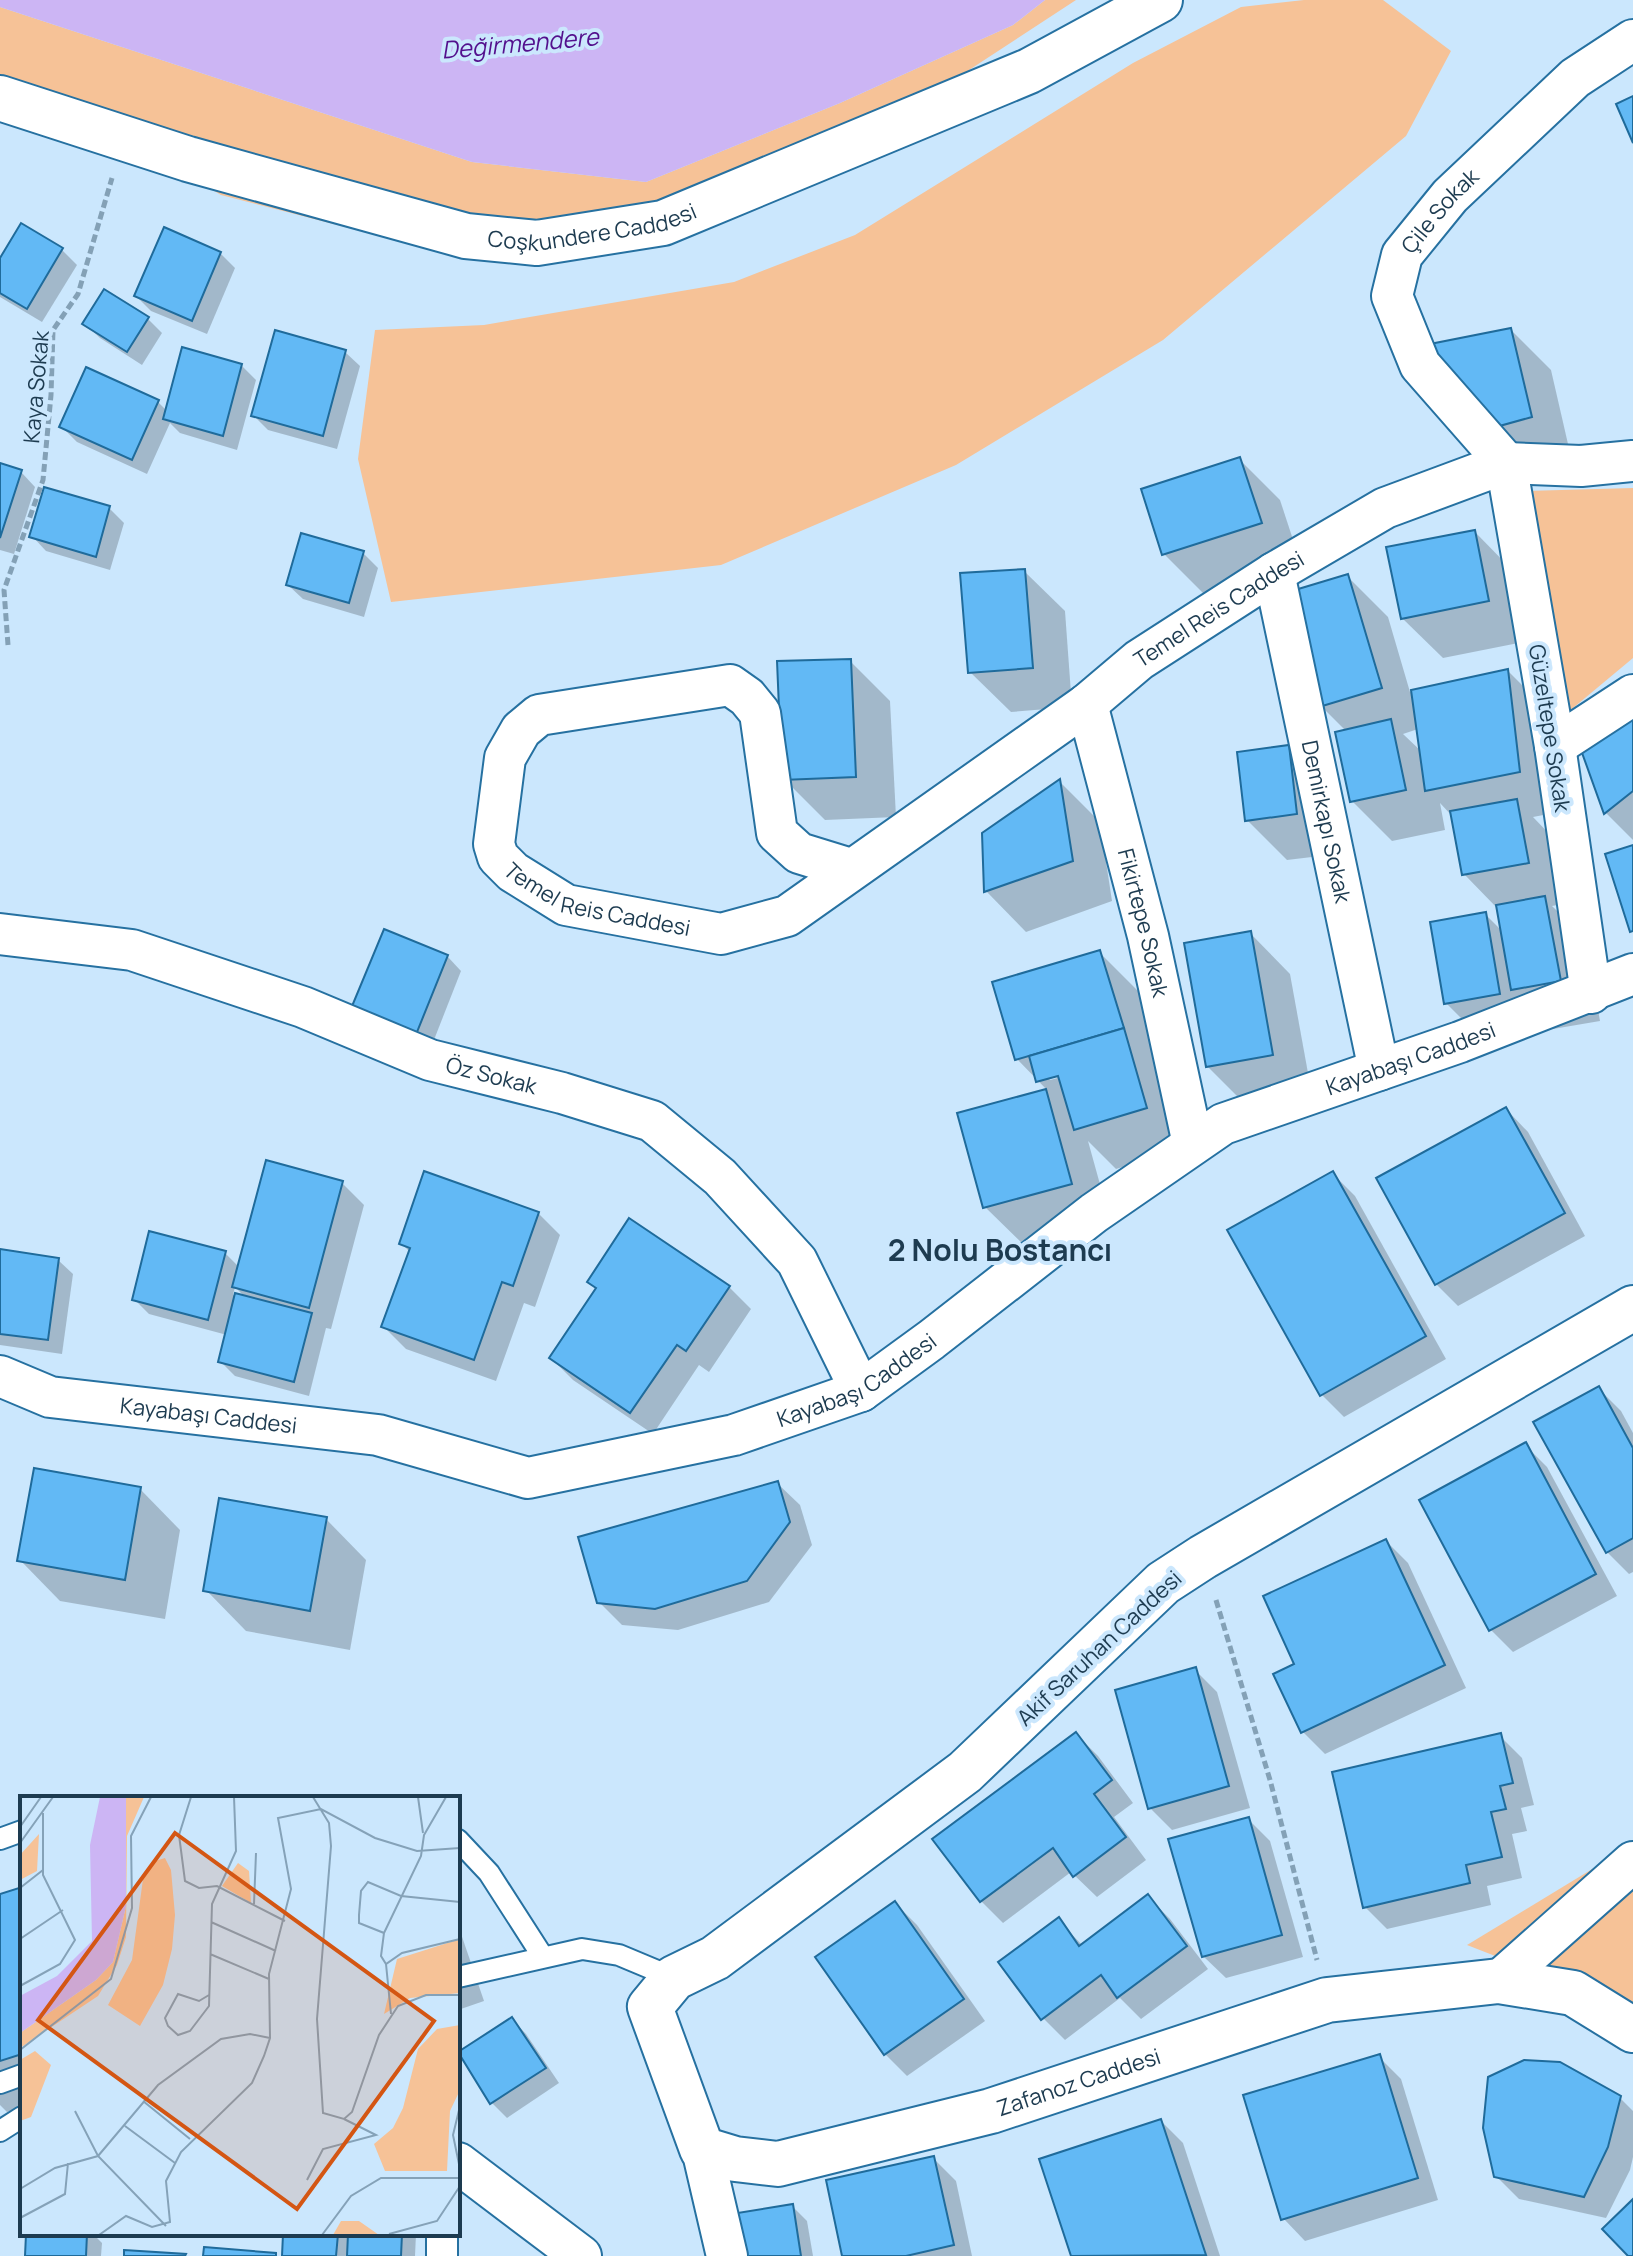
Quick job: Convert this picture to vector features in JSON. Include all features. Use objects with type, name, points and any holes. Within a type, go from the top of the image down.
[{"type":"street","name":"Coşkundere Caddesi","points":[[0,98],[188,159],[466,236],[537,243],[663,223],[1029,71],[1160,0]]},
{"type":"street","name":"Çile Sokak","points":[[1506,463],[1420,365],[1392,296],[1402,255],[1450,196],[1575,78],[1633,40]]},
{"type":"street","name":"Temel Reis Caddesi","points":[[851,869],[799,853],[777,833],[760,713],[747,697],[730,685],[539,715],[521,730],[505,758],[494,844],[498,857],[528,884],[566,905],[721,934],[787,916],[1087,704],[1139,660],[1274,573],[1385,508],[1506,463],[1581,466],[1633,461]]},
{"type":"street","name":"Güzeltepe Sokak","points":[[1506,463],[1555,746],[1591,993]]},
{"type":"street","name":"Demirkapı Sokak","points":[[1274,573],[1379,1070]]},
{"type":"street","points":[[1555,746],[1633,695]]},
{"type":"street","name":"Fikirtepe Sokak","points":[[1087,704],[1148,936],[1193,1144]]},
{"type":"street","name":"Öz Sokak","points":[[0,934],[132,950],[303,1007],[430,1060],[562,1093],[652,1121],[720,1177],[797,1261],[861,1391]]},
{"type":"street","name":"Kayabaşı Caddesi","points":[[0,1376],[50,1397],[378,1435],[528,1478],[734,1435],[861,1391],[1094,1213],[1223,1124],[1591,993],[1633,974]]},
{"type":"street","name":"Akif Saruhan Caddesi","points":[[674,1978],[715,1958],[965,1772],[1163,1583],[1633,1308]]},
{"type":"street","points":[[1499,1981],[1633,1862]]},
{"type":"street","points":[[674,1978],[650,2007],[702,2149],[727,2256]]},
{"type":"street","name":"Zafanoz Caddesi","points":[[702,2149],[735,2159],[778,2164],[991,2111],[1327,2000],[1499,1981],[1573,1993],[1633,2030]]},
{"type":"street","points":[[460,2165],[581,2256]]},
{"type":"lane","points":[[0,1839],[20,1832]]},
{"type":"lane","points":[[460,1842],[489,1873],[543,1957]]},
{"type":"lane","points":[[460,1977],[582,1949],[619,1955],[674,1978]]},
{"type":"lane","points":[[0,2083],[20,2076]]},
{"type":"lane","points":[[0,2131],[20,2118]]},
{"type":"path","name":"Kaya Sokak","points":[[8,645],[4,590],[43,480],[53,330],[78,294],[124,138]]},
{"type":"path","points":[[1203,1557],[1270,1780],[1327,2000]]},
{"type":"shaded area","points":[[1045,0],[1076,0],[842,153],[646,219],[384,237],[221,195],[74,108],[0,87],[0,7],[472,162],[646,182],[840,103],[1013,25]]},
{"type":"shaded area","points":[[1304,0],[1383,0],[1451,51],[1406,136],[1163,340],[956,465],[721,565],[391,602],[358,459],[375,330],[484,325],[734,282],[855,235],[1133,63],[1241,7]]},
{"type":"shaded area","points":[[1633,488],[1633,658],[1549,728],[1526,491]]},
{"type":"shaded area","points":[[1633,1851],[1633,2010],[1467,1945],[1607,1860]]},
{"type":"water","name":"Değirmendere","points":[[0,0],[1045,0],[1013,25],[840,103],[646,182],[472,162],[0,7]]},
{"type":"building","points":[[1633,96],[1633,143],[1616,104]]},
{"type":"building","points":[[21,223],[63,248],[27,309],[0,293],[0,258]]},
{"type":"building","points":[[164,227],[221,252],[192,321],[134,296]]},
{"type":"building","points":[[104,289],[149,317],[127,352],[82,324]]},
{"type":"building","points":[[1511,328],[1532,417],[1485,430],[1430,344]]},
{"type":"building","points":[[275,330],[346,350],[323,436],[251,416]]},
{"type":"building","points":[[182,347],[242,364],[223,436],[163,419]]},
{"type":"building","points":[[86,367],[159,400],[132,460],[59,427]]},
{"type":"building","points":[[1240,457],[1262,523],[1162,555],[1141,489]]},
{"type":"building","points":[[0,463],[22,470],[0,538]]},
{"type":"building","points":[[44,487],[110,506],[96,557],[29,537]]},
{"type":"building","points":[[1475,530],[1489,601],[1401,619],[1386,547]]},
{"type":"building","points":[[301,533],[364,551],[349,603],[286,585]]},
{"type":"building","points":[[1025,569],[1033,668],[968,673],[960,573]]},
{"type":"building","points":[[1348,574],[1382,688],[1319,707],[1285,593]]},
{"type":"building","points":[[851,659],[856,777],[782,780],[777,661]]},
{"type":"building","points":[[1508,669],[1520,772],[1425,791],[1411,690]]},
{"type":"building","points":[[1633,710],[1633,791],[1604,814],[1581,750]]},
{"type":"building","points":[[1391,719],[1406,790],[1350,802],[1335,732]]},
{"type":"building","points":[[1289,745],[1297,814],[1245,821],[1237,752]]},
{"type":"building","points":[[1060,779],[1073,861],[984,892],[982,833]]},
{"type":"building","points":[[1517,799],[1529,863],[1462,875],[1450,811]]},
{"type":"building","points":[[1633,845],[1633,931],[1630,932],[1605,854]]},
{"type":"building","points":[[1545,896],[1561,981],[1511,990],[1496,905]]},
{"type":"building","points":[[1486,912],[1500,994],[1444,1004],[1430,922]]},
{"type":"building","points":[[384,929],[448,955],[415,1037],[350,1011]]},
{"type":"building","points":[[1251,931],[1273,1055],[1206,1067],[1184,943]]},
{"type":"building","points":[[1100,950],[1124,1028],[1015,1060],[992,982]]},
{"type":"building","points":[[1124,1028],[1147,1108],[1074,1130],[1058,1076],[1036,1082],[1029,1056]]},
{"type":"building","points":[[1046,1089],[1072,1184],[983,1208],[957,1113]]},
{"type":"building","points":[[1506,1107],[1565,1213],[1435,1285],[1376,1178]]},
{"type":"building","points":[[266,1160],[343,1181],[309,1308],[232,1287]]},
{"type":"building","points":[[424,1171],[539,1212],[513,1286],[502,1282],[474,1360],[381,1327],[410,1248],[399,1244]]},
{"type":"building","points":[[1333,1171],[1426,1336],[1320,1396],[1227,1230]]},
{"type":"building","points":[[629,1218],[730,1286],[686,1351],[677,1345],[630,1413],[549,1358],[596,1288],[587,1282]]},
{"type":"building","points":[[149,1231],[226,1251],[208,1320],[132,1300]]},
{"type":"building","points":[[0,1249],[59,1258],[48,1340],[0,1334]]},
{"type":"building","points":[[235,1293],[312,1313],[294,1382],[218,1362]]},
{"type":"building","points":[[1599,1386],[1633,1448],[1633,1538],[1606,1553],[1533,1422]]},
{"type":"building","points":[[1526,1442],[1596,1574],[1489,1631],[1419,1500]]},
{"type":"building","points":[[34,1468],[141,1487],[125,1580],[17,1561]]},
{"type":"building","points":[[778,1481],[790,1522],[747,1581],[655,1609],[597,1603],[578,1537]]},
{"type":"building","points":[[219,1498],[327,1517],[310,1611],[203,1591]]},
{"type":"building","points":[[1386,1539],[1445,1665],[1301,1733],[1273,1674],[1294,1664],[1263,1596]]},
{"type":"building","points":[[1196,1667],[1229,1786],[1148,1809],[1115,1690]]},
{"type":"building","points":[[1076,1732],[1112,1780],[1094,1794],[1126,1837],[1073,1877],[1053,1848],[980,1902],[932,1839]]},
{"type":"building","points":[[1501,1733],[1513,1783],[1500,1786],[1506,1809],[1491,1812],[1502,1857],[1466,1865],[1470,1883],[1363,1908],[1332,1772]]},
{"type":"building","points":[[1249,1817],[1282,1935],[1202,1957],[1168,1839]]},
{"type":"building","points":[[20,1888],[20,2055],[0,2061],[0,1894]]},
{"type":"building","points":[[1148,1894],[1187,1946],[1117,1998],[1101,1975],[1041,2020],[998,1962],[1059,1917],[1079,1946]]},
{"type":"building","points":[[895,1901],[964,1999],[884,2055],[815,1957]]},
{"type":"building","points":[[512,2017],[546,2068],[490,2104],[460,2051]]},
{"type":"building","points":[[1380,2054],[1418,2178],[1281,2220],[1243,2095]]},
{"type":"building","points":[[1524,2060],[1560,2062],[1621,2096],[1608,2147],[1584,2197],[1494,2177],[1483,2128],[1488,2077]]},
{"type":"building","points":[[1161,2119],[1206,2255],[1071,2256],[1039,2159]]},
{"type":"building","points":[[934,2156],[954,2245],[906,2256],[842,2256],[826,2180]]},
{"type":"building","points":[[1633,2199],[1633,2256],[1628,2256],[1602,2229]]},
{"type":"building","points":[[793,2204],[801,2256],[732,2256],[725,2215]]},
{"type":"building","points":[[26,2236],[87,2236],[86,2256],[25,2256]]},
{"type":"building","points":[[283,2236],[338,2236],[336,2256],[282,2256]]},
{"type":"building","points":[[348,2236],[402,2236],[401,2256],[347,2256]]},
{"type":"building","points":[[204,2247],[276,2253],[276,2256],[203,2256]]},
{"type":"building","points":[[124,2250],[186,2254],[124,2256]]},
{"type":"district","name":"2 Nolu Bostancı","points":[[1000,1251]]}]
